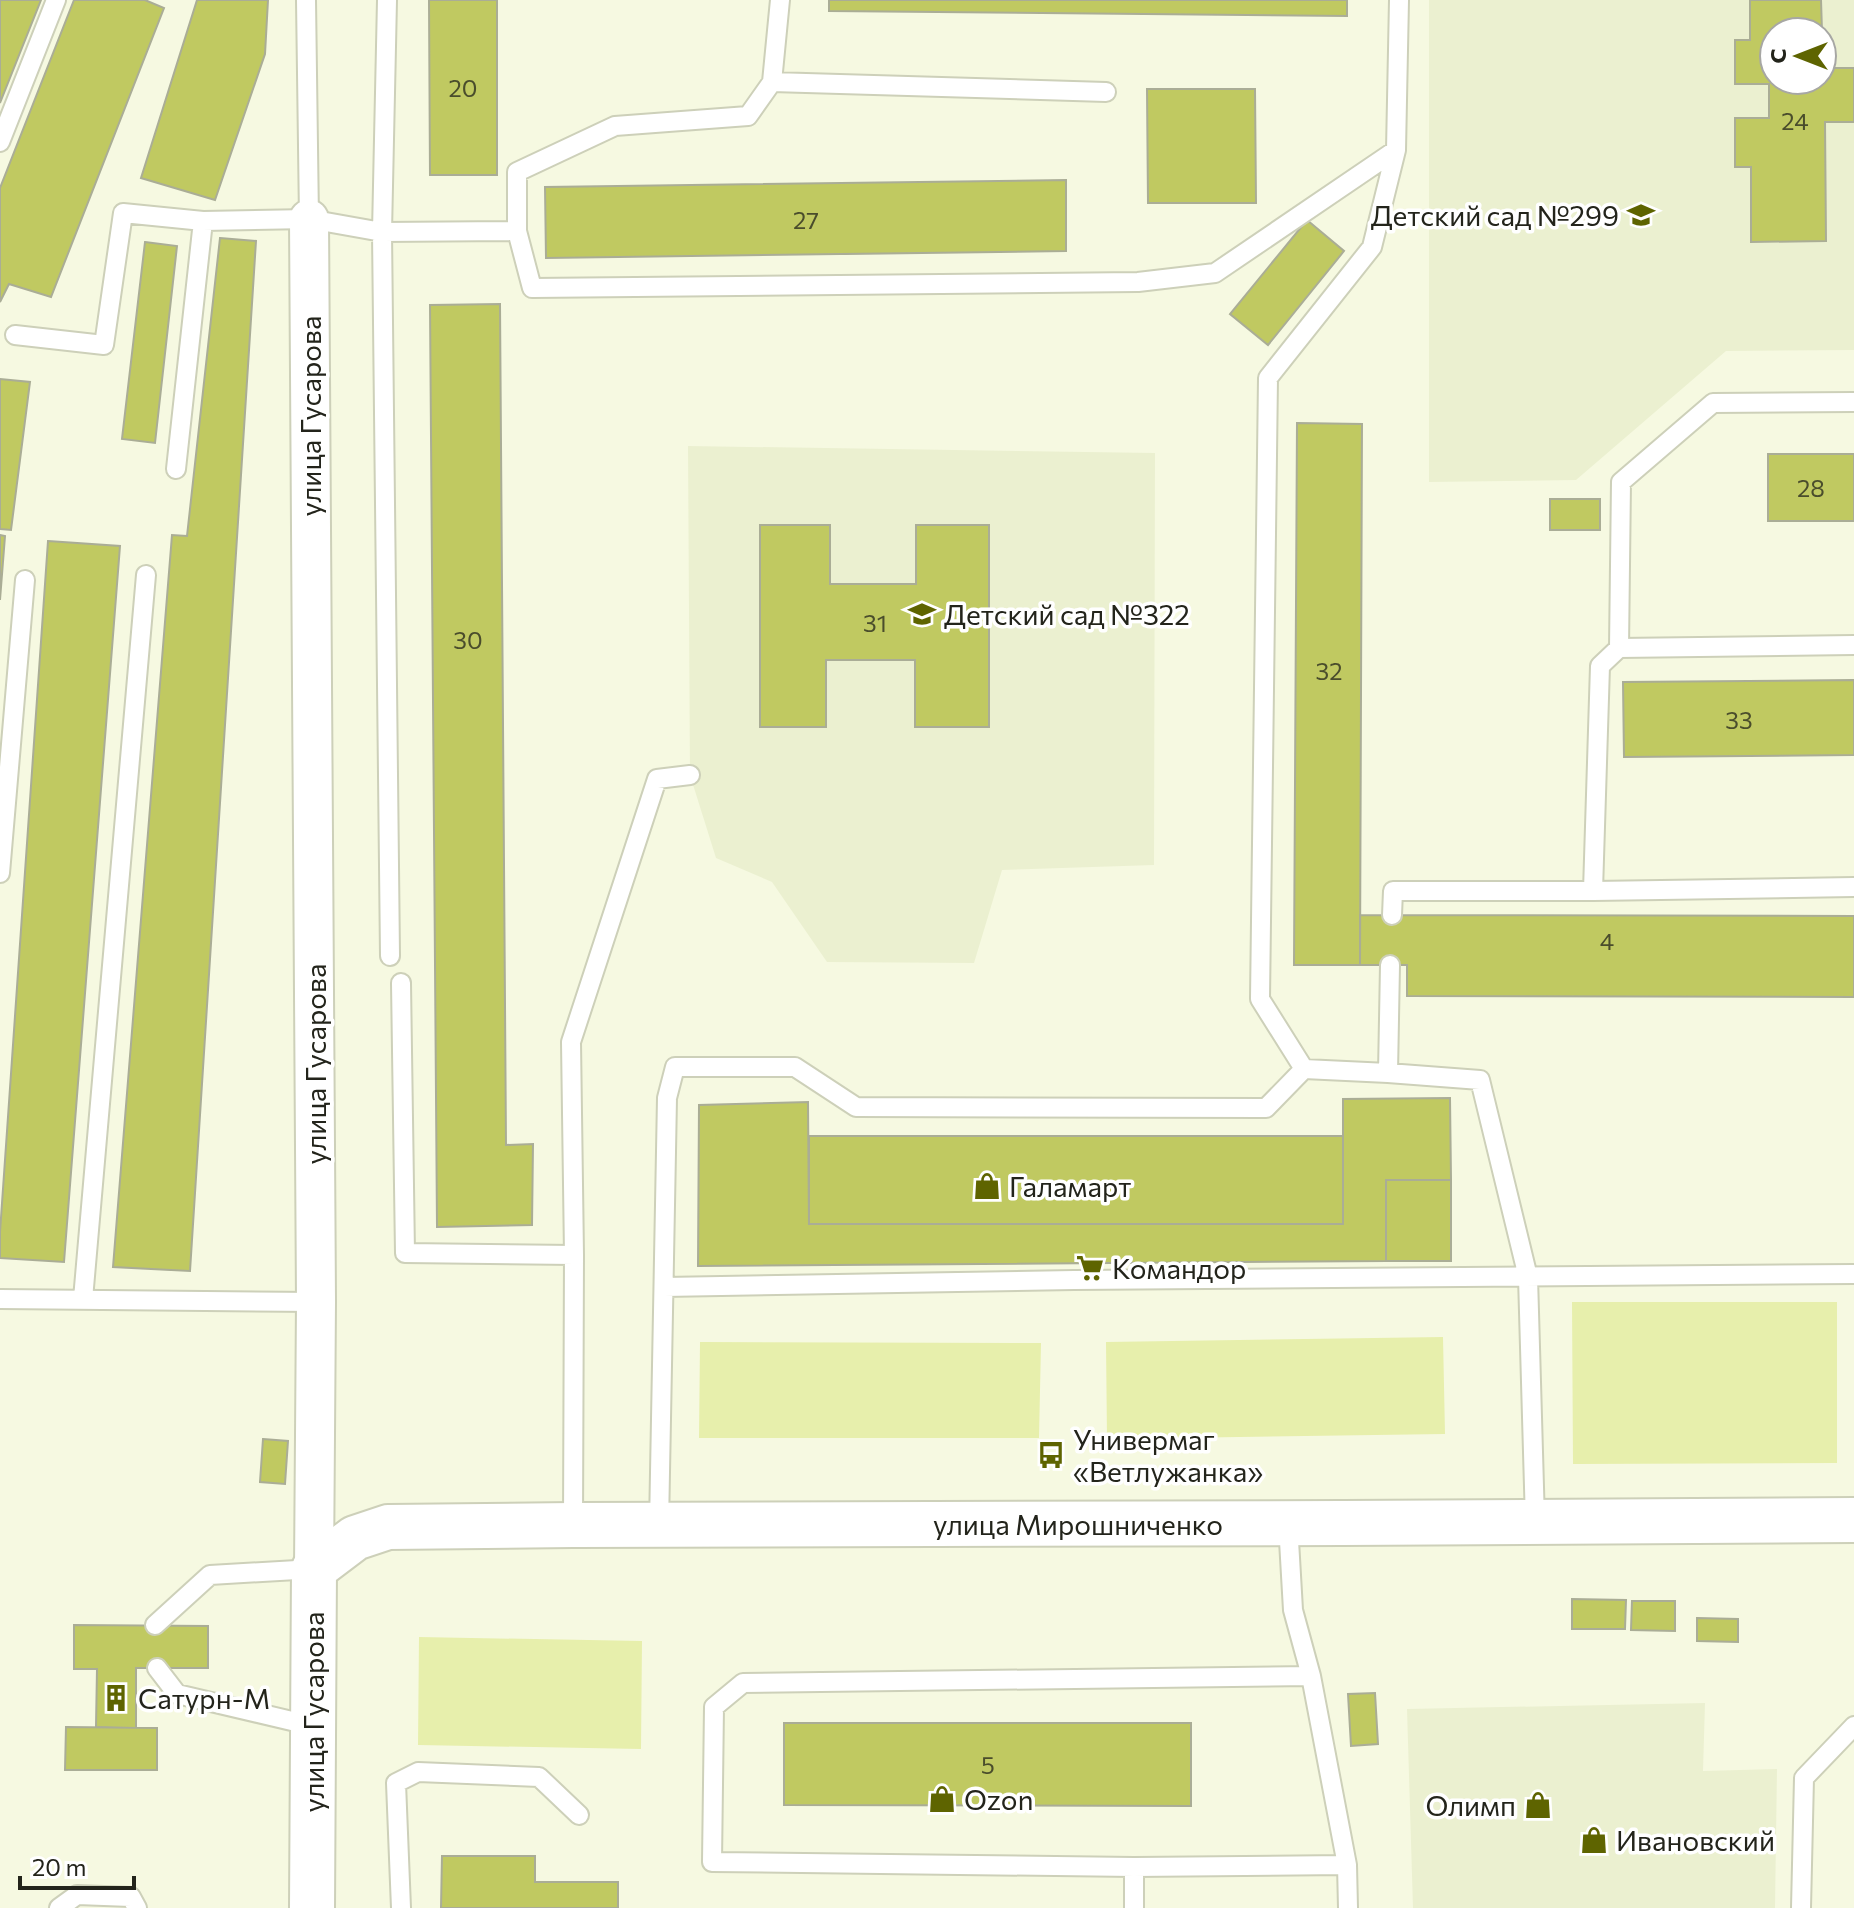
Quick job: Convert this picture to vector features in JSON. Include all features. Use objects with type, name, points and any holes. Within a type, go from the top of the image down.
[{"type":"street","name":"улица Гусарова","points":[[309,219],[316,1302],[312,1908]]},
{"type":"street","name":"улица Мирошниченко","points":[[314,1569],[355,1538],[388,1527],[1854,1520]]},
{"type":"lane","points":[[0,142],[56,0]]},
{"type":"lane","points":[[306,0],[309,219]]},
{"type":"lane","points":[[387,0],[382,232],[390,956]]},
{"type":"lane","points":[[780,0],[772,82],[748,116],[615,126],[517,172],[517,231],[532,288],[1138,282],[1215,273],[1396,150]]},
{"type":"lane","points":[[1304,1069],[1260,999],[1268,378],[1372,247],[1396,150],[1399,0]]},
{"type":"lane","points":[[772,82],[1106,92]]},
{"type":"lane","points":[[15,335],[104,345],[123,213],[203,221],[309,219],[382,232],[517,231]]},
{"type":"lane","points":[[176,469],[203,221]]},
{"type":"lane","points":[[1619,648],[1621,482],[1713,403],[1854,402]]},
{"type":"lane","points":[[83,1299],[146,575]]},
{"type":"lane","points":[[0,873],[25,580]]},
{"type":"lane","points":[[1593,891],[1600,666],[1619,648],[1854,645]]},
{"type":"lane","points":[[573,1525],[571,1042],[657,779],[690,775]]},
{"type":"lane","points":[[1392,915],[1393,891],[1854,887]]},
{"type":"lane","points":[[1388,1073],[1390,965]]},
{"type":"lane","points":[[401,983],[405,1253],[574,1255]]},
{"type":"lane","points":[[659,1526],[667,1098],[675,1067],[795,1067],[856,1107],[1266,1108],[1304,1069],[1480,1080],[1528,1277],[1535,1522]]},
{"type":"lane","points":[[664,1287],[1074,1280],[1854,1274]]},
{"type":"lane","points":[[0,1299],[316,1302]]},
{"type":"lane","points":[[1288,1523],[1293,1610],[1311,1676],[1347,1865],[1348,1908]]},
{"type":"lane","points":[[155,1625],[210,1575],[314,1569]]},
{"type":"lane","points":[[157,1668],[177,1694],[313,1726]]},
{"type":"lane","points":[[1311,1676],[743,1683],[714,1707],[712,1862],[1134,1867],[1347,1865]]},
{"type":"lane","points":[[1801,1908],[1804,1778],[1854,1726]]},
{"type":"lane","points":[[401,1908],[396,1783],[418,1772],[539,1777],[579,1815]]},
{"type":"lane","points":[[1134,1867],[1134,1908]]},
{"type":"lane","points":[[59,1908],[77,1895],[131,1897],[137,1908]]},
{"type":"shaded area","name":"Детский сад №299","points":[[1429,0],[1854,0],[1854,350],[1726,351],[1576,480],[1429,482]]},
{"type":"shaded area","name":"Детский сад №322","points":[[688,446],[1155,453],[1154,865],[1002,870],[974,963],[827,962],[772,882],[716,858],[690,775]]},
{"type":"shaded area","name":"Ивановский","points":[[1705,1703],[1703,1771],[1777,1769],[1775,1908],[1413,1908],[1407,1709]]},
{"type":"green space","points":[[1572,1302],[1837,1302],[1837,1463],[1573,1464]]},
{"type":"green space","points":[[1443,1337],[1445,1434],[1107,1439],[1106,1342]]},
{"type":"green space","points":[[700,1342],[1041,1343],[1039,1438],[699,1438]]},
{"type":"green space","points":[[419,1637],[642,1641],[641,1749],[418,1745]]},
{"type":"building","points":[[0,0],[41,0],[0,103]]},
{"type":"building","points":[[74,0],[145,0],[164,8],[51,297],[9,284],[0,302],[0,188]]},
{"type":"building","points":[[197,0],[268,0],[265,54],[215,200],[141,178]]},
{"type":"building","points":[[429,0],[497,0],[497,175],[430,175]]},
{"type":"building","points":[[829,0],[1347,0],[1347,16],[829,11]]},
{"type":"building","points":[[1750,0],[1821,0],[1822,16],[1758,16],[1758,84],[1735,84],[1735,40],[1750,40]]},
{"type":"building","points":[[1838,68],[1854,68],[1854,122],[1825,122],[1826,241],[1751,242],[1751,167],[1735,167],[1735,118],[1769,118],[1769,96],[1838,96]]},
{"type":"building","points":[[1147,89],[1255,89],[1256,203],[1148,203]]},
{"type":"building","points":[[1066,180],[1066,251],[546,258],[545,187]]},
{"type":"building","points":[[1307,220],[1344,251],[1268,345],[1230,314]]},
{"type":"building","points":[[220,238],[256,241],[190,1271],[113,1267],[172,535],[187,536]]},
{"type":"building","points":[[145,242],[177,246],[155,443],[122,439]]},
{"type":"building","points":[[500,304],[506,1145],[533,1144],[532,1225],[437,1227],[430,305]]},
{"type":"building","points":[[0,379],[30,382],[11,530],[0,529]]},
{"type":"building","points":[[1297,423],[1362,424],[1360,965],[1294,965]]},
{"type":"building","points":[[1768,454],[1854,454],[1854,521],[1768,521]]},
{"type":"building","points":[[1550,499],[1600,499],[1600,530],[1550,530]]},
{"type":"building","points":[[760,525],[830,525],[830,584],[916,584],[916,525],[989,525],[989,727],[915,727],[915,660],[826,660],[826,727],[760,727]]},
{"type":"building","points":[[0,535],[5,536],[0,600]]},
{"type":"building","points":[[48,541],[120,546],[64,1262],[0,1258]]},
{"type":"building","points":[[1854,680],[1854,755],[1624,757],[1623,682]]},
{"type":"building","points":[[1360,915],[1854,916],[1854,997],[1407,996],[1407,965],[1360,965]]},
{"type":"building","points":[[1450,1098],[1451,1180],[1386,1180],[1386,1261],[698,1266],[699,1105],[808,1102],[809,1224],[1343,1224],[1343,1099]]},
{"type":"building","points":[[809,1136],[1343,1136],[1343,1224],[809,1224]]},
{"type":"building","points":[[1386,1180],[1451,1180],[1451,1261],[1386,1261]]},
{"type":"building","points":[[263,1439],[288,1441],[285,1484],[260,1482]]},
{"type":"building","points":[[1572,1599],[1626,1600],[1625,1629],[1572,1629]]},
{"type":"building","points":[[1632,1601],[1675,1601],[1675,1631],[1631,1630]]},
{"type":"building","points":[[1697,1618],[1738,1619],[1738,1642],[1697,1641]]},
{"type":"building","name":"Сатурн-М","points":[[74,1625],[208,1626],[208,1668],[136,1668],[136,1728],[96,1727],[97,1669],[74,1669]]},
{"type":"building","points":[[1375,1693],[1378,1744],[1351,1746],[1348,1694]]},
{"type":"building","points":[[784,1723],[1191,1723],[1191,1806],[784,1805]]},
{"type":"building","points":[[66,1727],[157,1728],[157,1770],[65,1770]]},
{"type":"building","points":[[442,1856],[535,1856],[535,1882],[618,1882],[618,1908],[441,1908]]},
{"type":"place","name":"Детский сад №299","points":[[1641,215]]},
{"type":"place","name":"Детский сад №322","points":[[922,614]]},
{"type":"place","name":"Галамарт","points":[[987,1186]]},
{"type":"place","name":"Командор","points":[[1090,1268]]},
{"type":"place","name":"Универмаг «Ветлужанка»","points":[[1051,1455]]},
{"type":"place","name":"Сатурн-М","points":[[116,1698]]},
{"type":"place","name":"Ozon","points":[[942,1799]]},
{"type":"place","name":"Олимп","points":[[1538,1805]]},
{"type":"place","name":"Ивановский","points":[[1594,1840]]}]
